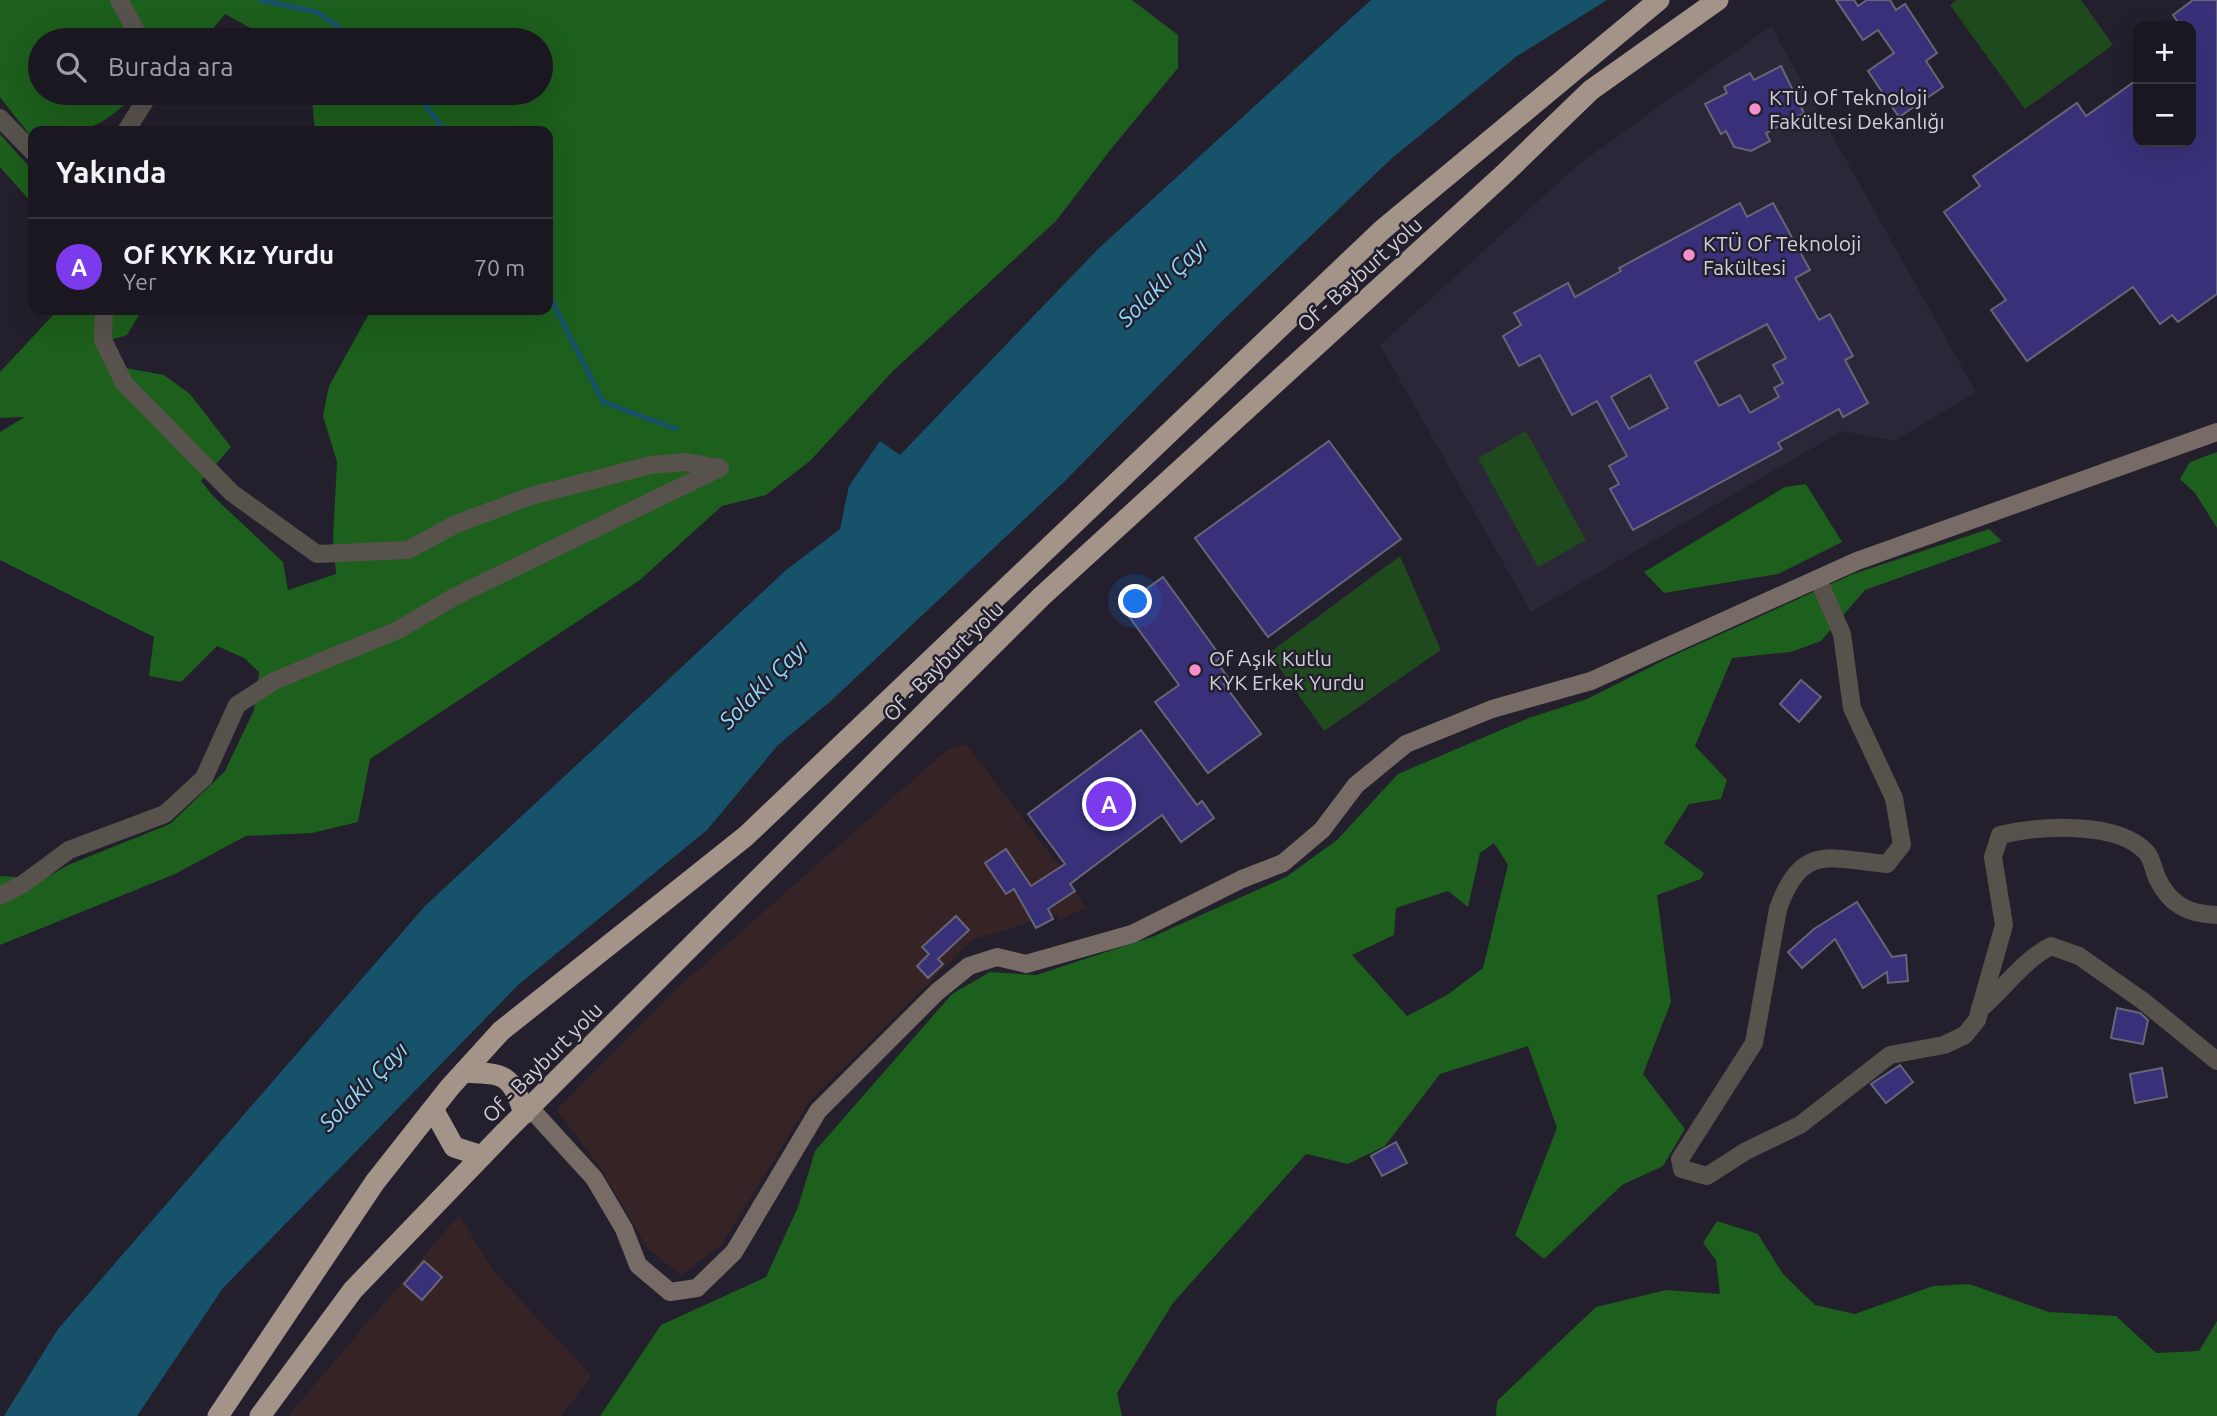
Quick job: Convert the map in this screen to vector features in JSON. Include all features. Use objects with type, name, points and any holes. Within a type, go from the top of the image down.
[{"type":"highway","name":"Of - Bayburt yolu","points":[[218,1416],[375,1182],[433,1109],[501,1031],[746,836],[1382,230],[1659,0]]},
{"type":"highway","name":"Of - Bayburt yolu","points":[[260,1416],[353,1290],[482,1156],[1041,597],[1503,175],[1591,90],[1718,0]]},
{"type":"highway","points":[[464,1072],[497,1073],[516,1087],[527,1111]]},
{"type":"highway","points":[[433,1109],[454,1147],[482,1156]]},
{"type":"street","points":[[119,0],[135,28]]},
{"type":"street","points":[[129,126],[142,105]]},
{"type":"street","points":[[0,118],[28,147]]},
{"type":"street","points":[[0,896],[23,884],[69,850],[165,814],[204,778],[237,705],[274,681],[398,629],[454,597],[720,468],[686,462],[652,464],[531,496],[456,524],[408,550],[317,554],[232,493],[124,383],[103,340],[104,315]]},
{"type":"street","points":[[527,1111],[594,1178],[624,1228],[638,1265],[670,1292],[697,1288],[734,1252],[818,1111],[937,992],[969,966],[997,957],[1026,964],[1132,934],[1242,879],[1283,863],[1322,830],[1356,785],[1406,744],[1492,709],[1591,681],[1857,561],[2217,432]]},
{"type":"street","points":[[1818,579],[1842,634],[1852,708],[1894,798],[1902,845],[1887,864],[1840,856],[1818,858],[1801,869],[1785,890],[1778,909],[1754,1043],[1680,1159],[1682,1169],[1707,1176],[1746,1151],[1800,1125],[1890,1055],[1944,1045],[1965,1035],[1977,1020],[2004,925],[1993,857],[2000,835],[2031,827],[2095,830],[2127,839],[2148,853],[2169,899],[2192,915],[2217,915]]},
{"type":"street","points":[[1980,1009],[1999,993],[2031,957],[2051,946],[2079,956],[2143,1001],[2217,1061]]},
{"type":"shaded area","name":"KTÜ Of Teknoloji Fakültesi","points":[[1771,26],[1976,392],[1895,441],[1842,431],[1531,612],[1380,345],[1579,164]]},
{"type":"shaded area","points":[[966,744],[1060,867],[1086,908],[1060,920],[1057,914],[972,940],[810,1101],[722,1244],[682,1275],[648,1249],[601,1169],[557,1110],[674,991],[947,750]]},
{"type":"shaded area","points":[[459,1215],[495,1273],[592,1376],[561,1416],[288,1416]]},
{"type":"green space","points":[[0,0],[1132,0],[1178,35],[1178,68],[1056,221],[893,371],[810,461],[766,495],[722,506],[640,580],[370,759],[358,822],[312,833],[246,836],[175,874],[0,945],[0,876],[44,879],[68,865],[170,824],[225,771],[254,710],[259,672],[244,658],[217,646],[181,682],[149,676],[154,637],[0,560],[0,432],[25,417],[0,418],[0,372],[53,315],[139,315],[127,335],[96,344],[105,364],[164,375],[190,394],[231,447],[201,481],[214,497],[283,562],[288,590],[336,574],[333,538],[337,462],[323,416],[329,386],[368,315],[553,315],[553,126],[315,126],[312,105],[553,105],[553,28],[250,28],[225,14],[214,28],[28,28],[28,105],[123,105],[93,126],[28,126],[28,133],[0,97]]},
{"type":"green space","points":[[1957,0],[2081,0],[2113,45],[2025,109],[1950,5]]},
{"type":"green space","points":[[0,134],[28,165],[28,198],[0,167]]},
{"type":"green space","points":[[1526,431],[1586,540],[1538,567],[1478,458]]},
{"type":"green space","points":[[2217,452],[2217,528],[2195,493],[2180,479],[2190,462]]},
{"type":"green space","points":[[1806,484],[1842,542],[1778,574],[1664,593],[1644,572],[1785,487]]},
{"type":"green space","points":[[1989,529],[2002,541],[1865,590],[1821,641],[1791,652],[1732,658],[1695,746],[1727,780],[1721,799],[1689,804],[1664,843],[1704,873],[1701,879],[1657,895],[1671,1002],[1643,1074],[1685,1129],[1663,1166],[1622,1185],[1544,1259],[1515,1235],[1557,1128],[1528,1046],[1440,1074],[1385,1146],[1348,1164],[1306,1154],[1173,1303],[1117,1393],[1122,1416],[600,1416],[661,1325],[766,1277],[798,1207],[815,1151],[952,994],[990,972],[1036,975],[1152,937],[1286,877],[1337,840],[1398,774],[1529,718],[1587,699],[1668,658],[1853,574]],"holes":[[[1494,843],[1508,865],[1483,968],[1447,995],[1407,1016],[1352,955],[1394,935],[1396,908],[1448,891],[1468,907],[1480,853]]]},
{"type":"green space","points":[[1400,556],[1441,650],[1324,731],[1269,653]]},
{"type":"green space","points":[[1717,1221],[1758,1234],[1783,1274],[1815,1305],[1855,1314],[1933,1286],[1969,1284],[2049,1312],[2116,1316],[2156,1353],[2199,1351],[2217,1321],[2217,1416],[1496,1416],[1497,1401],[1596,1307],[1666,1290],[1720,1294],[1716,1260],[1703,1243]]},
{"type":"water","name":"Solaklı Çayı","points":[[1371,0],[1607,0],[1517,56],[1391,159],[1223,320],[1064,482],[832,700],[778,745],[707,830],[518,985],[223,1288],[137,1416],[4,1416],[58,1329],[425,906],[785,571],[840,529],[849,486],[880,441],[900,455],[1098,249]]},
{"type":"building","points":[[1836,0],[1854,0],[1858,6],[1867,0],[1890,0],[1896,10],[1905,4],[1937,53],[1926,61],[1943,87],[1899,117],[1868,71],[1894,53],[1878,30],[1863,40]]},
{"type":"building","points":[[2193,0],[2217,0],[2217,294],[2178,322],[2172,315],[2160,324],[2133,287],[2027,361],[1991,310],[2006,300],[1944,212],[1980,186],[1973,176],[2077,103],[2086,116],[2133,83],[2133,147],[2196,147],[2196,21],[2177,21],[2173,15]]},
{"type":"building","name":"KTÜ Of Teknoloji Fakültesi Dekanlığı","points":[[1781,66],[1804,113],[1766,133],[1770,141],[1751,151],[1734,147],[1726,131],[1721,134],[1705,104],[1727,93],[1724,87],[1750,73],[1754,80]]},
{"type":"building","points":[[1740,203],[1747,217],[1773,203],[1810,270],[1795,278],[1819,320],[1830,314],[1853,356],[1845,360],[1868,403],[1843,417],[1839,409],[1778,443],[1782,449],[1633,530],[1610,489],[1619,484],[1609,466],[1627,456],[1597,401],[1572,415],[1540,355],[1519,366],[1503,336],[1521,325],[1514,313],[1568,283],[1575,297],[1621,271],[1619,268]],"holes":[[[1767,324],[1786,358],[1773,365],[1783,383],[1774,388],[1779,397],[1750,413],[1740,395],[1719,406],[1695,362]],[[1650,375],[1668,408],[1629,429],[1611,397]]]},
{"type":"building","points":[[1329,441],[1401,539],[1268,637],[1195,538]]},
{"type":"building","name":"Of Aşık Kutlu KYK Erkek Yurdu","points":[[1163,577],[1221,657],[1216,661],[1230,680],[1224,684],[1261,734],[1208,773],[1155,702],[1179,685],[1122,607]]},
{"type":"building","points":[[1801,680],[1821,697],[1799,722],[1780,704]]},
{"type":"building","points":[[1141,730],[1197,805],[1202,801],[1214,818],[1181,842],[1162,815],[1070,884],[1075,891],[1048,909],[1053,919],[1036,928],[1014,889],[1006,894],[985,863],[1006,849],[1031,886],[1065,864],[1028,814]]},
{"type":"building","points":[[1857,902],[1892,957],[1906,955],[1908,981],[1888,983],[1887,972],[1863,988],[1835,939],[1802,968],[1788,952],[1814,929]]},
{"type":"building","points":[[956,916],[969,930],[938,959],[943,964],[928,978],[917,966],[929,954],[922,947]]},
{"type":"building","points":[[2117,1008],[2140,1013],[2148,1020],[2143,1044],[2111,1038]]},
{"type":"building","points":[[1900,1065],[1913,1082],[1886,1103],[1871,1084]]},
{"type":"building","points":[[2162,1068],[2167,1097],[2135,1103],[2130,1074]]},
{"type":"building","points":[[1396,1142],[1407,1163],[1382,1176],[1371,1156]]},
{"type":"building","points":[[424,1261],[442,1277],[422,1300],[404,1284]]},
{"type":"waterway","points":[[260,0],[317,12],[340,28]]},
{"type":"waterway","points":[[425,105],[441,126]]},
{"type":"waterway","points":[[553,303],[603,402],[676,429]]},
{"type":"place","name":"KTÜ Of Teknoloji Fakültesi Dekanlığı","points":[[1755,109]]},
{"type":"place","name":"KTÜ Of Teknoloji Fakültesi","points":[[1689,255]]},
{"type":"place","name":"Of Aşık Kutlu KYK Erkek Yurdu","points":[[1195,670]]},
{"type":"place","name":"Of KYK Kız Yurdu","points":[[1109,804]]}]
